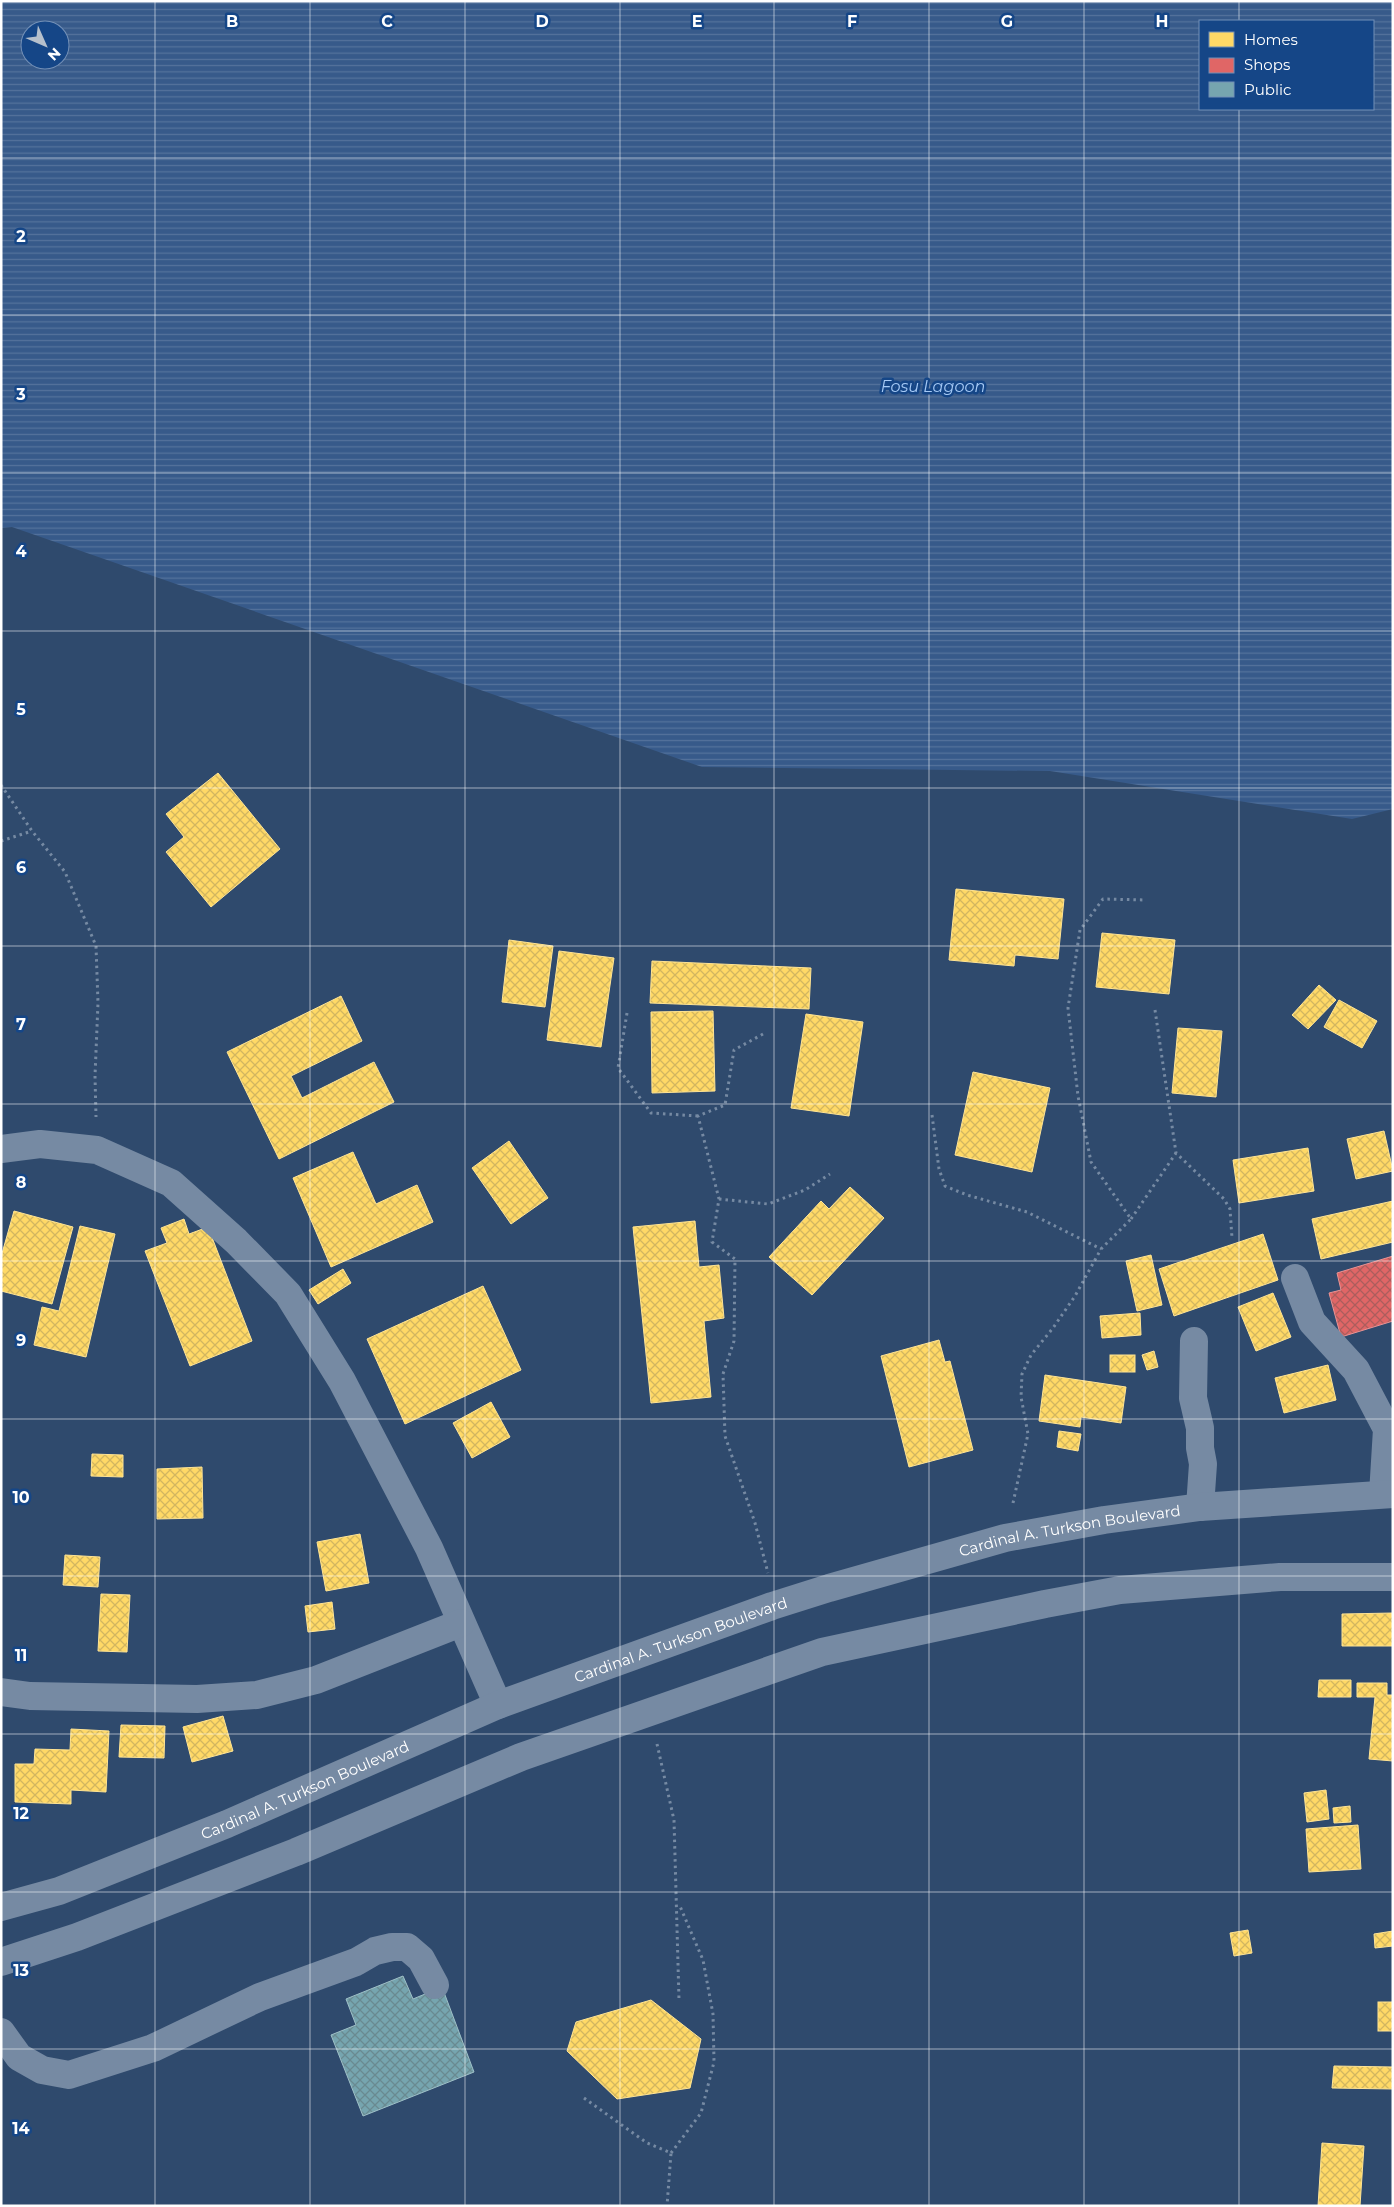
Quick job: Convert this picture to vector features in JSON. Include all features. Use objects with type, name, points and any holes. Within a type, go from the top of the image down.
[{"type":"street","points":[[1,1149],[40,1144],[97,1150],[171,1183],[236,1242],[288,1294],[342,1381],[428,1548],[498,1705]]},
{"type":"street","points":[[1295,1278],[1312,1322],[1356,1370],[1387,1429],[1388,1494]]},
{"type":"street","points":[[1194,1341],[1194,1398],[1200,1428],[1200,1448],[1203,1464],[1200,1507]]},
{"type":"street","name":"Cardinal A. Turkson Boulevard","points":[[1,1907],[59,1891],[228,1824],[498,1705],[772,1606],[1005,1538],[1200,1507],[1388,1494]]},
{"type":"street","points":[[1,1962],[77,1937],[296,1852],[521,1757],[822,1652],[1045,1604],[1120,1590],[1280,1577],[1393,1577]]},
{"type":"street","points":[[1,1692],[30,1696],[197,1700],[257,1695],[316,1680],[461,1623]]},
{"type":"street","points":[[1,2032],[18,2057],[42,2070],[69,2075],[153,2048],[260,1997],[356,1962],[375,1951],[392,1947],[407,1947],[420,1959],[434,1985]]},
{"type":"path","points":[[1,785],[32,831],[65,872],[96,946],[98,1003],[95,1076],[97,1150]]},
{"type":"path","points":[[1,841],[32,831]]},
{"type":"path","points":[[1131,1219],[1091,1162],[1078,1096],[1068,1008],[1080,930],[1103,899],[1146,900]]},
{"type":"path","points":[[1155,1010],[1176,1152],[1224,1198],[1230,1209],[1232,1238]]},
{"type":"path","points":[[627,1013],[618,1068],[651,1112],[698,1116],[725,1105],[734,1050],[763,1034]]},
{"type":"path","points":[[932,1115],[939,1169],[945,1186],[967,1195],[1027,1212],[1101,1249]]},
{"type":"path","points":[[698,1116],[708,1163],[719,1199],[712,1242],[735,1259],[734,1341],[723,1374],[725,1436],[766,1564],[772,1606]]},
{"type":"path","points":[[1005,1538],[1028,1434],[1021,1397],[1022,1374],[1031,1355],[1075,1296],[1101,1249],[1131,1219],[1176,1152]]},
{"type":"path","points":[[719,1199],[768,1204],[805,1190],[830,1174]]},
{"type":"path","points":[[649,1712],[674,1820],[678,1901],[679,2000]]},
{"type":"path","points":[[667,2206],[670,2153],[701,2113],[714,2062],[713,2014],[703,1960],[678,1901]]},
{"type":"path","points":[[584,2098],[647,2143],[670,2153]]},
{"type":"water","name":"Fosu Lagoon","points":[[1,1],[1393,1],[1393,809],[1352,819],[1050,771],[702,767],[12,527],[1,528]]},
{"type":"building: Homes","points":[[218,773],[280,849],[211,907],[166,852],[184,837],[166,814]]},
{"type":"building: Homes","points":[[956,889],[1064,899],[1058,959],[1015,955],[1014,966],[949,960]]},
{"type":"building: Homes","points":[[1102,933],[1175,940],[1169,994],[1096,987]]},
{"type":"building: Homes","points":[[509,940],[553,946],[545,1007],[502,1002]]},
{"type":"building: Homes","points":[[559,951],[614,958],[601,1047],[547,1040]]},
{"type":"building: Homes","points":[[652,961],[811,968],[809,1009],[650,1003]]},
{"type":"building: Homes","points":[[1319,985],[1336,1000],[1308,1029],[1292,1015]]},
{"type":"building: Homes","points":[[341,996],[362,1041],[291,1076],[302,1098],[374,1062],[394,1102],[279,1159],[227,1052]]},
{"type":"building: Homes","points":[[1339,1000],[1377,1021],[1362,1048],[1324,1027]]},
{"type":"building: Homes","points":[[713,1011],[715,1091],[652,1093],[651,1012]]},
{"type":"building: Homes","points":[[806,1014],[863,1022],[849,1116],[791,1108]]},
{"type":"building: Homes","points":[[1178,1028],[1222,1031],[1216,1097],[1172,1093]]},
{"type":"building: Homes","points":[[973,1072],[1050,1088],[1032,1172],[955,1155]]},
{"type":"building: Homes","points":[[1384,1131],[1393,1171],[1356,1179],[1347,1139]]},
{"type":"building: Homes","points":[[509,1141],[548,1198],[511,1224],[472,1168]]},
{"type":"building: Homes","points":[[1308,1148],[1314,1191],[1239,1203],[1233,1160]]},
{"type":"building: Homes","points":[[353,1152],[376,1204],[417,1185],[433,1222],[331,1267],[293,1178]]},
{"type":"building: Homes","points":[[850,1187],[884,1218],[812,1295],[769,1257],[821,1201],[829,1209]]},
{"type":"building: Homes","points":[[1393,1201],[1393,1242],[1321,1259],[1312,1219]]},
{"type":"building: Homes","points":[[14,1211],[73,1227],[52,1304],[1,1291],[1,1257]]},
{"type":"building: Homes","points":[[184,1219],[189,1234],[208,1227],[252,1341],[190,1366],[145,1251],[167,1243],[161,1228]]},
{"type":"building: Homes","points":[[695,1221],[699,1267],[719,1265],[724,1318],[704,1321],[711,1397],[651,1403],[633,1227]]},
{"type":"building: Homes","points":[[80,1226],[115,1234],[86,1357],[34,1345],[42,1307],[59,1311]]},
{"type":"building: Homes","points":[[1263,1234],[1278,1280],[1174,1316],[1159,1269]]},
{"type":"building: Homes","points":[[1151,1255],[1162,1305],[1137,1311],[1126,1261]]},
{"type":"building: Homes","points":[[343,1269],[351,1283],[318,1304],[309,1290]]},
{"type":"building: Homes","points":[[483,1286],[521,1370],[405,1424],[367,1339]]},
{"type":"building: Homes","points":[[1273,1293],[1291,1337],[1256,1351],[1238,1307]]},
{"type":"building: Homes","points":[[1140,1313],[1141,1335],[1102,1338],[1100,1316]]},
{"type":"building: Homes","points":[[939,1340],[945,1362],[950,1361],[973,1450],[909,1467],[881,1356]]},
{"type":"building: Homes","points":[[1154,1351],[1158,1367],[1147,1370],[1142,1355]]},
{"type":"building: Homes","points":[[1110,1355],[1135,1355],[1135,1372],[1110,1372]]},
{"type":"building: Homes","points":[[1328,1365],[1336,1400],[1284,1413],[1275,1378]]},
{"type":"building: Homes","points":[[1045,1375],[1126,1387],[1121,1423],[1081,1417],[1080,1427],[1039,1421]]},
{"type":"building: Homes","points":[[491,1402],[510,1437],[472,1458],[453,1423]]},
{"type":"building: Homes","points":[[1059,1431],[1081,1434],[1078,1451],[1057,1447]]},
{"type":"building: Homes","points":[[92,1454],[123,1455],[123,1477],[91,1476]]},
{"type":"building: Homes","points":[[202,1467],[203,1518],[157,1519],[157,1469]]},
{"type":"building: Homes","points":[[360,1534],[369,1583],[326,1591],[317,1542]]},
{"type":"building: Homes","points":[[65,1555],[100,1557],[98,1587],[63,1585]]},
{"type":"building: Homes","points":[[101,1594],[130,1595],[127,1652],[98,1651]]},
{"type":"building: Homes","points":[[332,1602],[335,1629],[308,1632],[305,1606]]},
{"type":"building: Homes","points":[[1393,1613],[1393,1646],[1342,1646],[1342,1614]]},
{"type":"building: Homes","points":[[1319,1680],[1351,1680],[1351,1697],[1318,1697]]},
{"type":"building: Homes","points":[[1357,1683],[1387,1683],[1387,1695],[1393,1695],[1393,1761],[1369,1759],[1375,1697],[1357,1697]]},
{"type":"building: Homes","points":[[223,1716],[233,1751],[192,1762],[183,1727]]},
{"type":"building: Homes","points":[[121,1725],[165,1726],[164,1758],[119,1757]]},
{"type":"building: Homes","points":[[71,1729],[109,1731],[106,1792],[71,1790],[71,1804],[15,1802],[15,1764],[34,1764],[35,1749],[70,1750]]},
{"type":"building: Homes","points":[[1326,1790],[1329,1819],[1307,1822],[1304,1793]]},
{"type":"building: Homes","points":[[1350,1806],[1351,1822],[1334,1823],[1333,1808]]},
{"type":"building: Homes","points":[[1358,1825],[1361,1869],[1309,1872],[1306,1829]]},
{"type":"building: Homes","points":[[1248,1930],[1252,1953],[1234,1956],[1230,1933]]},
{"type":"building: Homes","points":[[1393,1931],[1393,1946],[1375,1948],[1374,1934]]},
{"type":"building: Homes","points":[[651,2000],[701,2039],[690,2088],[617,2099],[567,2051],[576,2022]]},
{"type":"building: Homes","points":[[1378,2002],[1393,2002],[1393,2031],[1378,2031]]},
{"type":"building: Homes","points":[[1334,2066],[1393,2067],[1393,2089],[1332,2088]]},
{"type":"building: Homes","points":[[1322,2143],[1364,2146],[1360,2206],[1318,2206]]},
{"type":"building: Shops","points":[[1393,1256],[1393,1321],[1341,1337],[1329,1293],[1341,1290],[1337,1273]]},
{"type":"building: Public","points":[[403,1976],[413,1999],[442,1987],[474,2072],[363,2116],[331,2035],[356,2025],[346,1999]]}]
